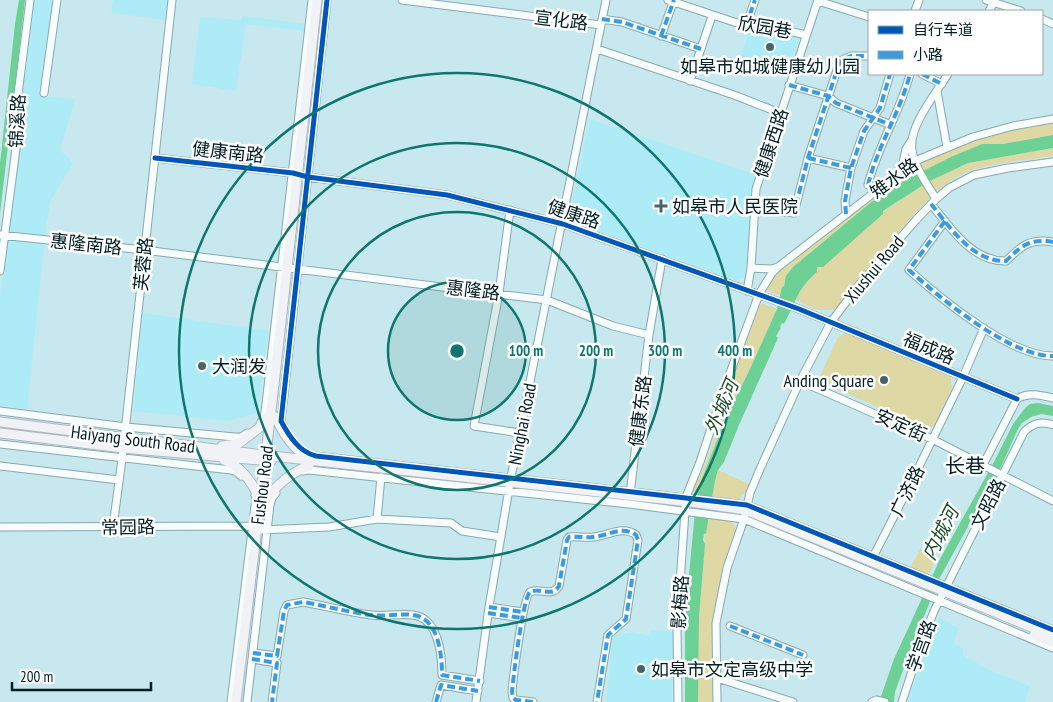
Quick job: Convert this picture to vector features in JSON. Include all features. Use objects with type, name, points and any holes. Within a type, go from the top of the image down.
[{"type":"main road","name":"Fushou Road","points":[[300,175],[317,0]]},
{"type":"main road","name":"Fushou Road","points":[[236,702],[274,414],[289,269],[322,0]]},
{"type":"main road","points":[[274,414],[279,426],[310,463],[299,469],[263,499],[241,470],[232,463],[207,451],[238,444],[274,414]]},
{"type":"main road","name":"Haiyang South Road","points":[[0,422],[207,451],[688,504],[745,512],[939,592]]},
{"type":"main road","name":"Haiyang South Road","points":[[0,433],[123,448],[207,451]]},
{"type":"main road","name":"Fushou Road","points":[[242,702],[259,528]]},
{"type":"main road","points":[[939,592],[1053,636]]},
{"type":"main road","points":[[939,592],[1053,642]]},
{"type":"street","name":"锦溪路","points":[[0,271],[2,235],[17,141],[18,102],[30,0]]},
{"type":"street","points":[[44,93],[57,0]]},
{"type":"street","name":"芙蓉路","points":[[113,527],[126,427],[172,0]]},
{"type":"street","points":[[300,175],[312,0]]},
{"type":"street","points":[[300,175],[327,0]]},
{"type":"street","name":"宣化路","points":[[402,0],[602,22],[622,22],[701,49]]},
{"type":"street","name":"Ninghai Road","points":[[476,702],[510,484],[606,0]]},
{"type":"street","points":[[746,26],[755,0]]},
{"type":"street","points":[[986,0],[995,1],[1018,10]]},
{"type":"street","points":[[661,36],[672,1]]},
{"type":"street","name":"欣园巷","points":[[672,1],[752,28],[762,25],[806,35]]},
{"type":"street","points":[[818,1],[868,17]]},
{"type":"street","name":"健康西路","points":[[747,290],[752,268],[756,189],[818,1]]},
{"type":"street","points":[[690,81],[712,16]]},
{"type":"street","name":"宣化路","points":[[597,49],[780,112]]},
{"type":"street","points":[[754,210],[794,213],[808,158],[840,61],[851,56],[868,56]]},
{"type":"street","points":[[846,214],[845,201],[851,168],[864,131],[873,119],[882,101],[890,75]]},
{"type":"street","points":[[868,185],[872,168],[906,90],[910,75]]},
{"type":"street","points":[[924,75],[942,84]]},
{"type":"street","points":[[901,171],[906,149],[918,124],[947,75]]},
{"type":"street","points":[[789,85],[828,96],[836,103],[890,126]]},
{"type":"street","points":[[937,91],[946,147]]},
{"type":"street","name":"雉水路","points":[[778,266],[901,171],[946,147],[998,130],[1053,119]]},
{"type":"street","points":[[911,141],[912,152],[930,188],[933,201],[945,221],[968,247],[996,262],[1006,262],[1025,244],[1041,240],[1053,242]]},
{"type":"street","name":"健康南路","points":[[155,158],[300,175]]},
{"type":"street","points":[[808,158],[851,168]]},
{"type":"street","name":"Xiushui Road","points":[[717,702],[716,623],[728,568],[760,469],[800,381],[831,322],[875,266],[933,201],[955,184],[974,175],[1053,162]]},
{"type":"street","name":"健康路","points":[[300,175],[447,194],[563,224],[759,294],[831,322]]},
{"type":"street","points":[[510,210],[499,293],[474,426],[520,433]]},
{"type":"street","points":[[945,221],[909,270],[948,304],[993,335],[1035,354],[1053,356]]},
{"type":"street","name":"惠隆南路","points":[[2,235],[144,250],[289,269]]},
{"type":"street","name":"健康东路","points":[[630,498],[649,336],[662,259]]},
{"type":"street","points":[[752,268],[771,269],[778,266]]},
{"type":"street","points":[[688,504],[723,392],[759,294],[778,266]]},
{"type":"street","points":[[0,410],[126,427],[236,438],[242,437],[264,419],[289,269]]},
{"type":"street","points":[[289,269],[281,421],[301,449],[307,454],[316,456],[510,484]]},
{"type":"street","name":"惠隆路","points":[[289,269],[547,300],[613,326],[649,336]]},
{"type":"street","name":"福成路","points":[[831,322],[1017,399]]},
{"type":"street","name":"广济路","points":[[868,562],[895,516],[963,377],[984,328]]},
{"type":"street","name":"安定街","points":[[800,381],[932,439],[1053,501]]},
{"type":"street","points":[[984,466],[1017,399],[1023,395],[1030,394],[1053,398]]},
{"type":"street","name":"文昭路","points":[[939,592],[1024,432],[1031,425],[1038,422],[1053,424]]},
{"type":"street","points":[[0,444],[237,472],[256,498],[259,528],[253,656],[247,702]]},
{"type":"street","points":[[0,466],[119,480]]},
{"type":"street","points":[[231,702],[259,528],[272,498],[301,471],[510,484]]},
{"type":"street","points":[[377,519],[381,477]]},
{"type":"street","name":"影梅路","points":[[678,702],[677,627],[688,504]]},
{"type":"street","name":"常园路","points":[[0,527],[329,527],[377,519],[451,523],[462,531],[501,537]]},
{"type":"street","points":[[533,702],[516,700],[513,698],[512,692],[522,615],[527,596],[530,592],[552,592],[557,590],[569,537],[597,537],[610,532],[631,532],[636,535],[638,540],[626,619],[608,635],[597,702]]},
{"type":"street","points":[[939,592],[1053,630]]},
{"type":"street","points":[[939,592],[1053,648]]},
{"type":"street","name":"学宫路","points":[[902,702],[939,592]]},
{"type":"street","points":[[272,702],[284,611],[287,605],[303,602],[363,614],[414,615],[422,618],[429,624],[438,638],[440,646],[442,675],[436,702]]},
{"type":"street","points":[[489,610],[522,615]]},
{"type":"street","points":[[730,626],[803,655]]},
{"type":"street","points":[[253,656],[277,660]]},
{"type":"street","points":[[442,675],[480,681]]},
{"type":"street","points":[[717,678],[793,702]]},
{"type":"street","points":[[441,685],[478,691]]},
{"type":"shaded area","points":[[19,0],[25,0],[0,214],[0,164]]},
{"type":"shaded area","points":[[33,0],[54,0],[42,96],[75,99],[60,150],[73,163],[50,202],[27,409],[0,406],[0,300],[20,140],[19,124]]},
{"type":"shaded area","points":[[113,0],[168,0],[165,20],[111,13]]},
{"type":"shaded area","points":[[242,16],[306,24],[305,31],[246,24],[236,91],[192,84],[200,17],[241,20]]},
{"type":"shaded area","name":"如皋市如城健康幼儿园","points":[[766,27],[800,36],[788,71],[785,72],[740,58],[749,29],[757,31]]},
{"type":"shaded area","name":"如皋市人民医院","points":[[590,119],[757,175],[752,196],[747,273],[745,278],[737,281],[572,222],[569,216]]},
{"type":"shaded area","points":[[1053,122],[1053,135],[1003,144],[982,144],[913,176],[869,204],[793,267],[786,276],[781,295],[769,292],[767,289],[768,284],[777,272],[813,240],[910,167],[955,146],[986,136]]},
{"type":"shaded area","points":[[1053,135],[1053,148],[968,163],[928,182],[883,211],[883,214],[823,267],[817,267],[817,272],[801,290],[784,324],[782,323],[780,327],[776,336],[778,338],[724,462],[718,470],[703,540],[705,544],[699,617],[698,702],[685,702],[685,616],[697,491],[728,413],[777,309],[786,276],[793,267],[869,204],[888,190],[913,176],[982,144],[1003,144]]},
{"type":"shaded area","points":[[1053,148],[1053,156],[990,165],[960,175],[942,187],[906,224],[836,310],[818,310],[796,300],[810,278],[817,272],[817,267],[823,266],[883,212],[928,182],[968,163]]},
{"type":"shaded area","points":[[762,303],[777,309],[728,413],[697,491],[693,491],[707,460],[755,311]]},
{"type":"shaded area","name":"大润发","points":[[143,313],[269,331],[257,413],[227,421],[133,411]]},
{"type":"shaded area","name":"Anding Square","points":[[846,333],[951,377],[952,389],[935,425],[931,428],[926,428],[823,383],[820,376],[838,337]]},
{"type":"shaded area","points":[[1038,403],[1053,406],[1053,416],[1041,414],[1031,417],[1022,423],[1018,429],[1001,467],[939,579],[895,692],[894,702],[879,702],[894,659],[940,559],[1013,424],[1030,404]]},
{"type":"shaded area","points":[[718,470],[749,484],[745,493],[737,501],[712,496]]},
{"type":"shaded area","points":[[711,517],[731,521],[737,528],[737,533],[718,593],[715,613],[716,702],[698,702],[699,617],[704,538],[706,526]]},
{"type":"shaded area","points":[[921,548],[937,557],[928,576],[910,568]]},
{"type":"shaded area","points":[[939,617],[958,628],[954,643],[963,649],[963,655],[987,669],[1030,686],[1025,702],[908,702]]},
{"type":"shaded area","name":"如皋市文定高级中学","points":[[651,630],[673,631],[672,702],[606,702],[613,636],[633,632],[650,636]]},
{"type":"marked path","points":[[661,36],[674,0]]},
{"type":"marked path","points":[[746,26],[755,0]]},
{"type":"marked path","points":[[602,19],[622,22],[701,49]]},
{"type":"marked path","points":[[754,210],[794,213],[808,158],[840,61],[851,56],[868,56]]},
{"type":"marked path","points":[[846,214],[845,201],[851,168],[864,131],[880,108],[890,75]]},
{"type":"marked path","points":[[868,185],[877,157],[910,75]]},
{"type":"marked path","points":[[924,75],[942,84]]},
{"type":"marked path","points":[[789,85],[828,96],[836,103],[891,125]]},
{"type":"marked path","points":[[808,158],[851,168]]},
{"type":"marked path","points":[[931,204],[963,242],[983,256],[994,260],[1006,261],[1021,247],[1032,242],[1053,242]]},
{"type":"marked path","points":[[945,221],[909,270],[957,310],[997,337],[1036,354],[1053,356]]},
{"type":"marked path","points":[[533,702],[516,700],[513,698],[512,692],[521,622],[527,597],[530,592],[549,592],[559,586],[569,537],[593,537],[620,531],[631,532],[636,535],[638,540],[626,619],[608,635],[597,702]]},
{"type":"marked path","points":[[253,653],[277,656],[284,611],[287,605],[303,602],[371,615],[413,615],[422,618],[434,630],[440,648],[442,675],[480,681]]},
{"type":"marked path","points":[[489,607],[523,612]]},
{"type":"marked path","points":[[488,613],[522,618]]},
{"type":"marked path","points":[[730,626],[803,655]]},
{"type":"marked path","points":[[252,659],[277,663],[272,702]]},
{"type":"marked path","points":[[436,702],[441,685],[478,691]]},
{"type":"cycle path","points":[[327,0],[281,421],[291,438],[304,451],[316,456],[747,505],[1053,630]]},
{"type":"cycle path","points":[[155,158],[293,173],[308,177],[447,195],[563,224],[799,309],[1017,399]]},
{"type":"place","name":"如皋市如城健康幼儿园","points":[[770,47]]},
{"type":"place","name":"如皋市人民医院","points":[[661,206]]},
{"type":"place","name":"大润发","points":[[202,366]]},
{"type":"place","name":"Anding Square","points":[[884,380]]},
{"type":"place","name":"如皋市文定高级中学","points":[[641,669]]},
{"type":"district","name":"长巷","points":[[965,466]]},
{"type":"water label","name":"外城河","points":[[721,407]]},
{"type":"water label","name":"内城河","points":[[940,533]]}]
